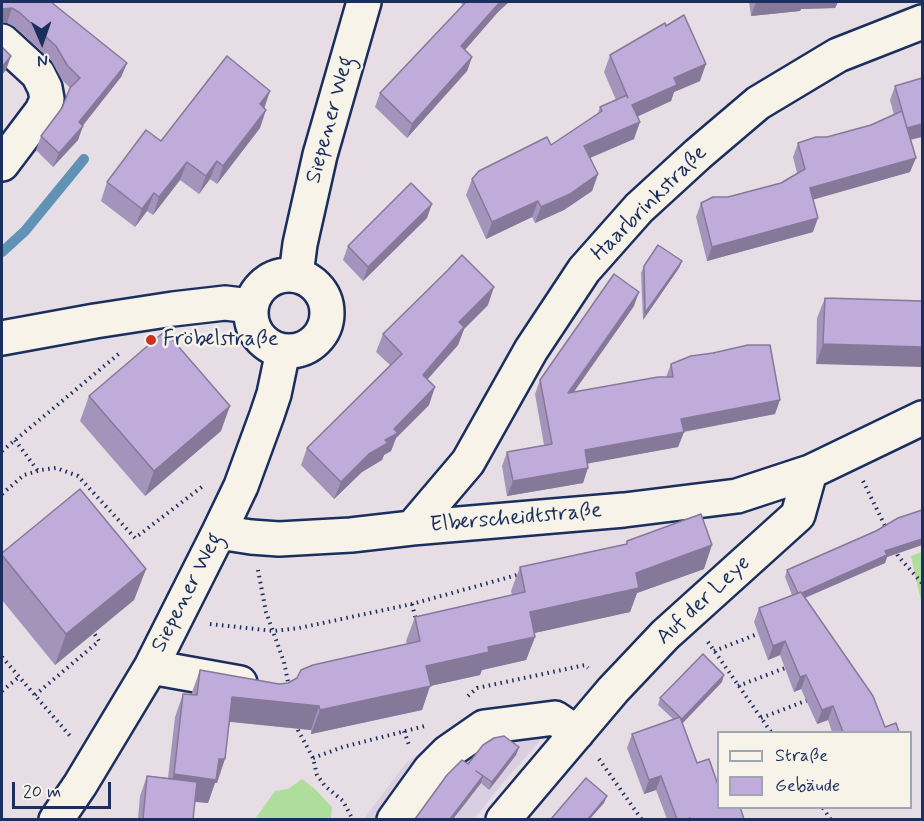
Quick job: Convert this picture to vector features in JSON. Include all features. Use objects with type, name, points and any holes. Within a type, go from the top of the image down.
[{"type":"street","name":"Siepener Weg","points":[[296,275],[300,244],[320,155],[364,2]]},
{"type":"street","name":"Haarbrinkstraße","points":[[412,528],[468,462],[531,350],[584,270],[639,208],[758,103],[838,55],[922,22]]},
{"type":"street","points":[[2,41],[38,74],[45,88],[47,99],[42,111],[2,164]]},
{"type":"street","points":[[281,275],[296,275],[312,282],[324,295],[328,313],[324,329],[315,342],[300,350],[283,351],[269,345],[258,335],[251,321],[251,306],[256,292],[267,281],[281,275]]},
{"type":"street","points":[[2,338],[173,309],[225,303],[251,306]]},
{"type":"street","name":"Siepener Weg","points":[[56,819],[80,785],[151,667],[219,532],[241,486],[274,394],[283,351]]},
{"type":"street","points":[[810,472],[922,418]]},
{"type":"street","name":"Elberscheidtstraße","points":[[219,532],[279,539],[351,535],[624,510],[737,496],[810,472]]},
{"type":"street","name":"Auf der Leye","points":[[503,819],[613,690],[665,635],[798,515],[810,472]]},
{"type":"street","points":[[151,667],[281,689]]},
{"type":"street","points":[[394,819],[430,770],[448,752],[484,727],[555,718],[578,732]]},
{"type":"path","points":[[2,451],[129,345]]},
{"type":"path","points":[[15,440],[38,471]]},
{"type":"path","points":[[850,453],[889,536]]},
{"type":"path","points":[[2,495],[24,475],[56,468],[78,476],[135,538],[210,481],[241,486]]},
{"type":"path","points":[[251,537],[266,612],[285,662],[281,689]]},
{"type":"path","points":[[894,546],[898,556],[922,583]]},
{"type":"path","points":[[174,621],[274,632],[412,603],[517,574]]},
{"type":"path","points":[[412,603],[417,629]]},
{"type":"path","points":[[688,613],[770,731]]},
{"type":"path","points":[[35,695],[99,641],[94,633]]},
{"type":"path","points":[[714,651],[760,633]]},
{"type":"path","points":[[2,657],[67,733]]},
{"type":"path","points":[[738,686],[785,668]]},
{"type":"path","points":[[2,691],[19,677]]},
{"type":"path","points":[[761,718],[808,700]]},
{"type":"path","points":[[296,719],[298,730],[314,758],[317,775],[325,786],[343,801],[353,819]]},
{"type":"path","points":[[578,732],[642,819]]},
{"type":"shaded area","points":[[572,704],[474,819],[363,820],[406,763],[473,715],[525,712]]},
{"type":"green space","points":[[922,552],[922,605],[911,556]]},
{"type":"green space","points":[[302,779],[332,807],[330,819],[255,819],[275,791],[288,789]]},
{"type":"building","points":[[2,2],[51,2],[127,63],[79,122],[83,126],[59,153],[41,136],[62,108],[70,88],[80,78],[67,65],[56,46],[20,13],[12,8],[2,9]]},
{"type":"building","points":[[466,2],[500,2],[461,46],[472,57],[412,124],[380,93]]},
{"type":"building","points":[[684,15],[706,64],[674,78],[677,85],[632,105],[640,122],[584,146],[598,174],[570,194],[541,207],[538,201],[492,222],[472,179],[479,171],[547,137],[551,145],[602,111],[600,107],[627,95],[610,55],[665,23],[666,26]]},
{"type":"building","points":[[2,47],[11,56],[2,67]]},
{"type":"building","points":[[227,56],[270,91],[260,104],[266,110],[223,166],[217,161],[206,176],[187,162],[159,197],[154,193],[142,209],[107,182],[146,130],[161,141]]},
{"type":"building","points":[[922,78],[922,124],[907,128],[895,86]]},
{"type":"building","points":[[902,111],[916,158],[810,188],[818,218],[712,247],[701,203],[713,197],[728,197],[781,183],[805,169],[798,143],[871,125]]},
{"type":"building","points":[[411,183],[432,204],[368,267],[348,246]]},
{"type":"building","points":[[658,245],[682,261],[645,313],[644,266]]},
{"type":"building","points":[[462,255],[494,287],[459,322],[464,327],[423,375],[435,387],[394,429],[398,433],[385,440],[388,443],[369,454],[341,482],[307,448],[402,354],[383,334]]},
{"type":"building","points":[[614,274],[639,292],[568,393],[658,377],[673,377],[671,364],[691,356],[748,345],[770,345],[780,400],[681,419],[684,432],[585,450],[588,468],[513,481],[507,452],[552,444],[540,380]]},
{"type":"building","points":[[825,298],[922,301],[922,347],[823,344]]},
{"type":"building","points":[[165,331],[230,406],[154,471],[89,396]]},
{"type":"building","points":[[80,489],[146,569],[66,634],[2,553]]},
{"type":"building","points":[[922,510],[922,539],[885,551],[887,555],[798,593],[787,570],[876,531],[898,518]]},
{"type":"building","points":[[701,514],[712,545],[636,573],[639,588],[530,612],[535,637],[488,647],[489,652],[426,666],[431,686],[320,710],[319,706],[232,697],[225,759],[219,759],[216,780],[174,774],[183,694],[197,695],[200,670],[279,684],[288,683],[297,678],[301,670],[313,665],[420,641],[415,617],[525,592],[520,567],[627,544],[627,541]]},
{"type":"building","points":[[801,592],[873,696],[885,727],[896,723],[899,731],[843,731],[833,706],[822,710],[806,675],[800,677],[785,641],[773,646],[759,608]]},
{"type":"building","points":[[703,654],[724,675],[682,719],[660,698]]},
{"type":"building","points":[[680,717],[697,763],[709,759],[717,782],[717,809],[741,809],[744,819],[677,819],[661,776],[649,780],[632,734]]},
{"type":"building","points":[[504,736],[519,747],[492,782],[476,771],[483,776],[450,819],[415,819],[447,775],[462,760],[468,764],[483,745],[494,738]]},
{"type":"building","points":[[147,776],[197,782],[193,819],[143,819]]},
{"type":"building","points":[[586,778],[607,796],[588,819],[551,819]]},
{"type":"waterway","points":[[2,252],[25,231],[84,159]]},
{"type":"place","name":"Fröbelstraße","points":[[151,340]]}]
